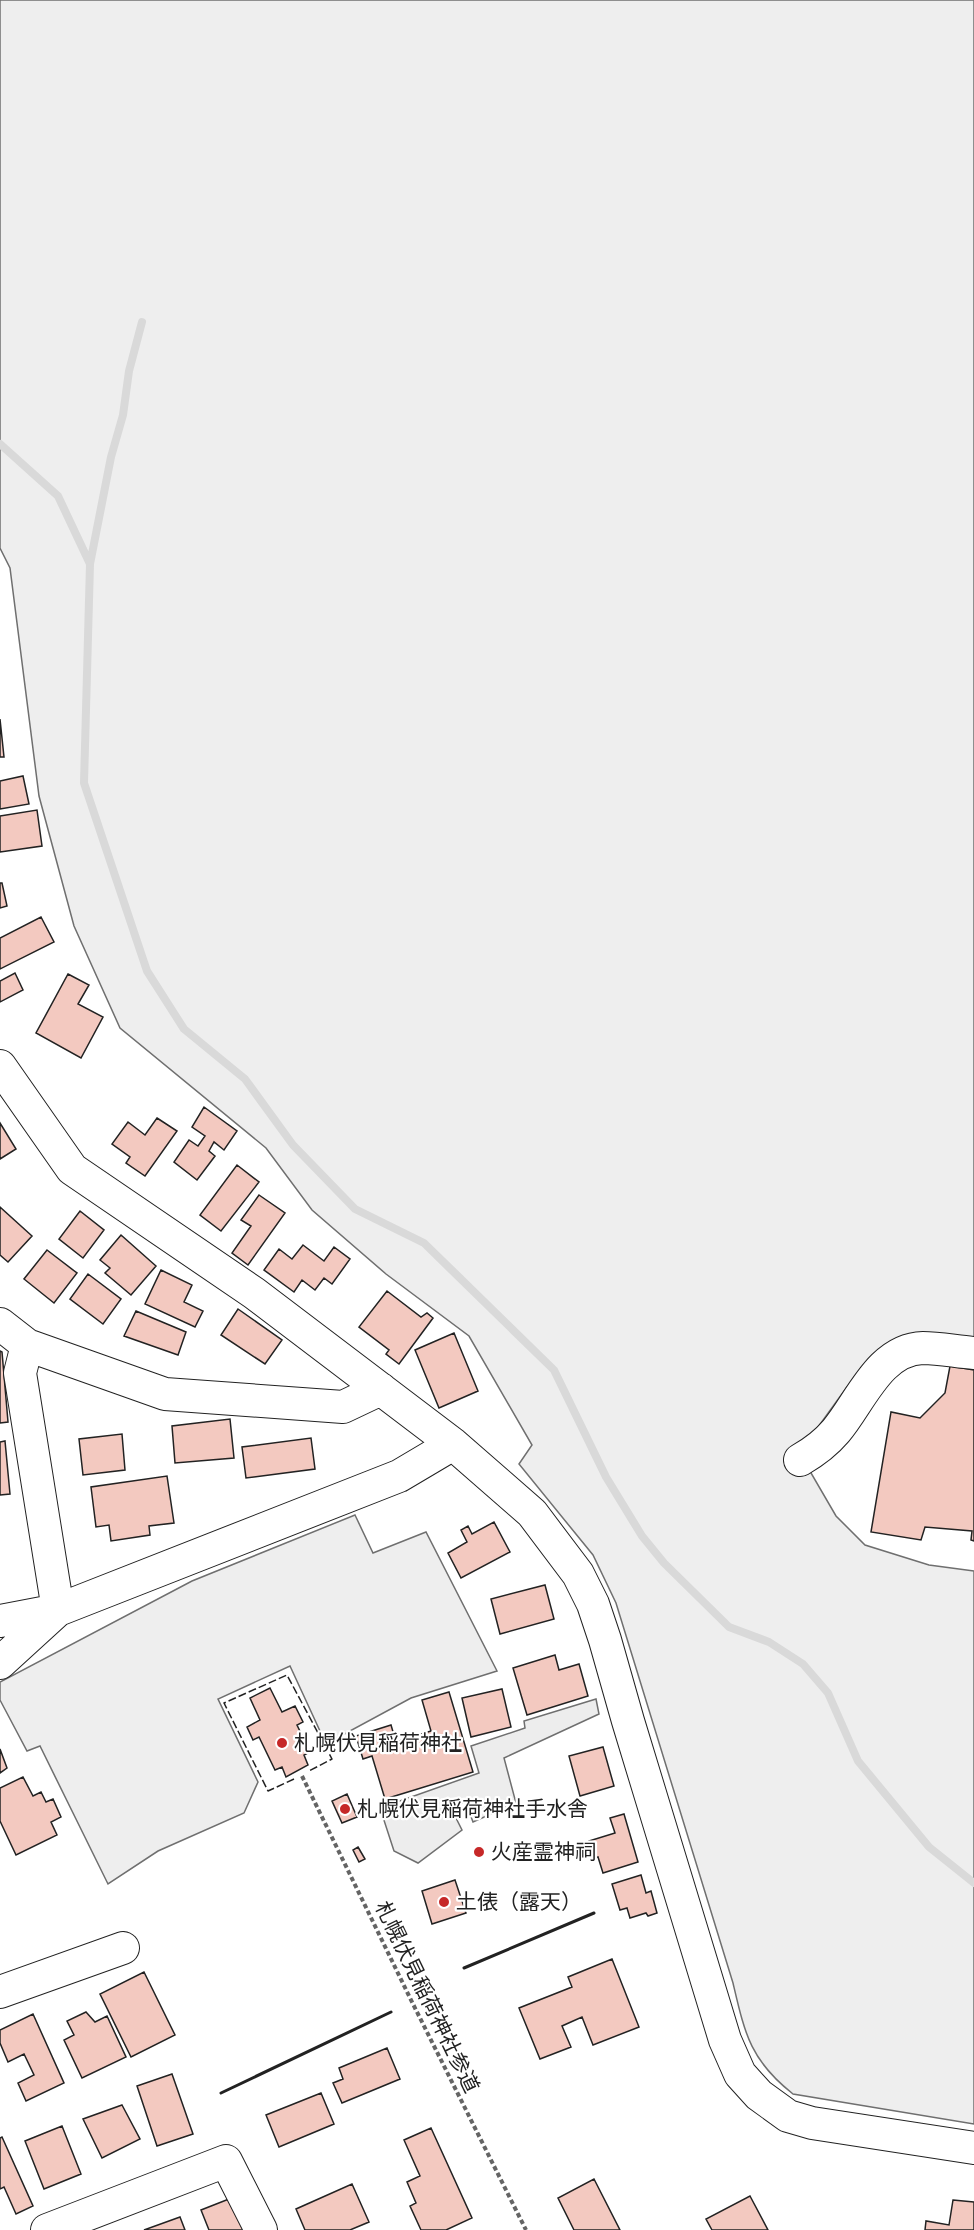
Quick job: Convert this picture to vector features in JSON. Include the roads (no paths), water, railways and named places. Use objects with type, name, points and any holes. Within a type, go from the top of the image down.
[{"type":"street","points":[[0,1066],[72,1169],[255,1293],[453,1444],[532,1514],[578,1574],[593,1604],[725,2040],[740,2074],[759,2095],[788,2116],[812,2123],[974,2148]]},
{"type":"street","points":[[0,1324],[27,1345],[165,1394],[343,1407],[381,1389]]},
{"type":"street","points":[[27,1345],[20,1373],[58,1610]]},
{"type":"street","points":[[800,1460],[818,1450],[837,1431],[877,1372],[898,1355],[921,1348],[974,1353]]},
{"type":"street","points":[[0,1621],[58,1610],[399,1476],[453,1444]]},
{"type":"street","points":[[0,1663],[58,1610]]},
{"type":"street","points":[[0,1992],[123,1948]]},
{"type":"street","points":[[47,2230],[226,2161],[261,2230]]},
{"type":"waterway","points":[[90,564],[111,457],[123,415],[129,371],[142,322]]},
{"type":"waterway","points":[[0,444],[58,496],[90,564],[84,783],[147,971],[184,1029],[245,1079],[293,1145],[355,1209],[424,1243],[554,1370],[606,1477],[642,1536],[664,1563],[729,1627],[769,1642],[803,1664],[828,1693],[858,1761],[929,1847],[974,1883]]},
{"type":"place","name":"札幌伏見稲荷神社","points":[[282,1743]]},
{"type":"place","name":"札幌伏見稲荷神社手水舎","points":[[345,1809]]},
{"type":"place","name":"火産霊神祠","points":[[479,1852]]},
{"type":"place","name":"土俵（露天）","points":[[444,1902]]}]
